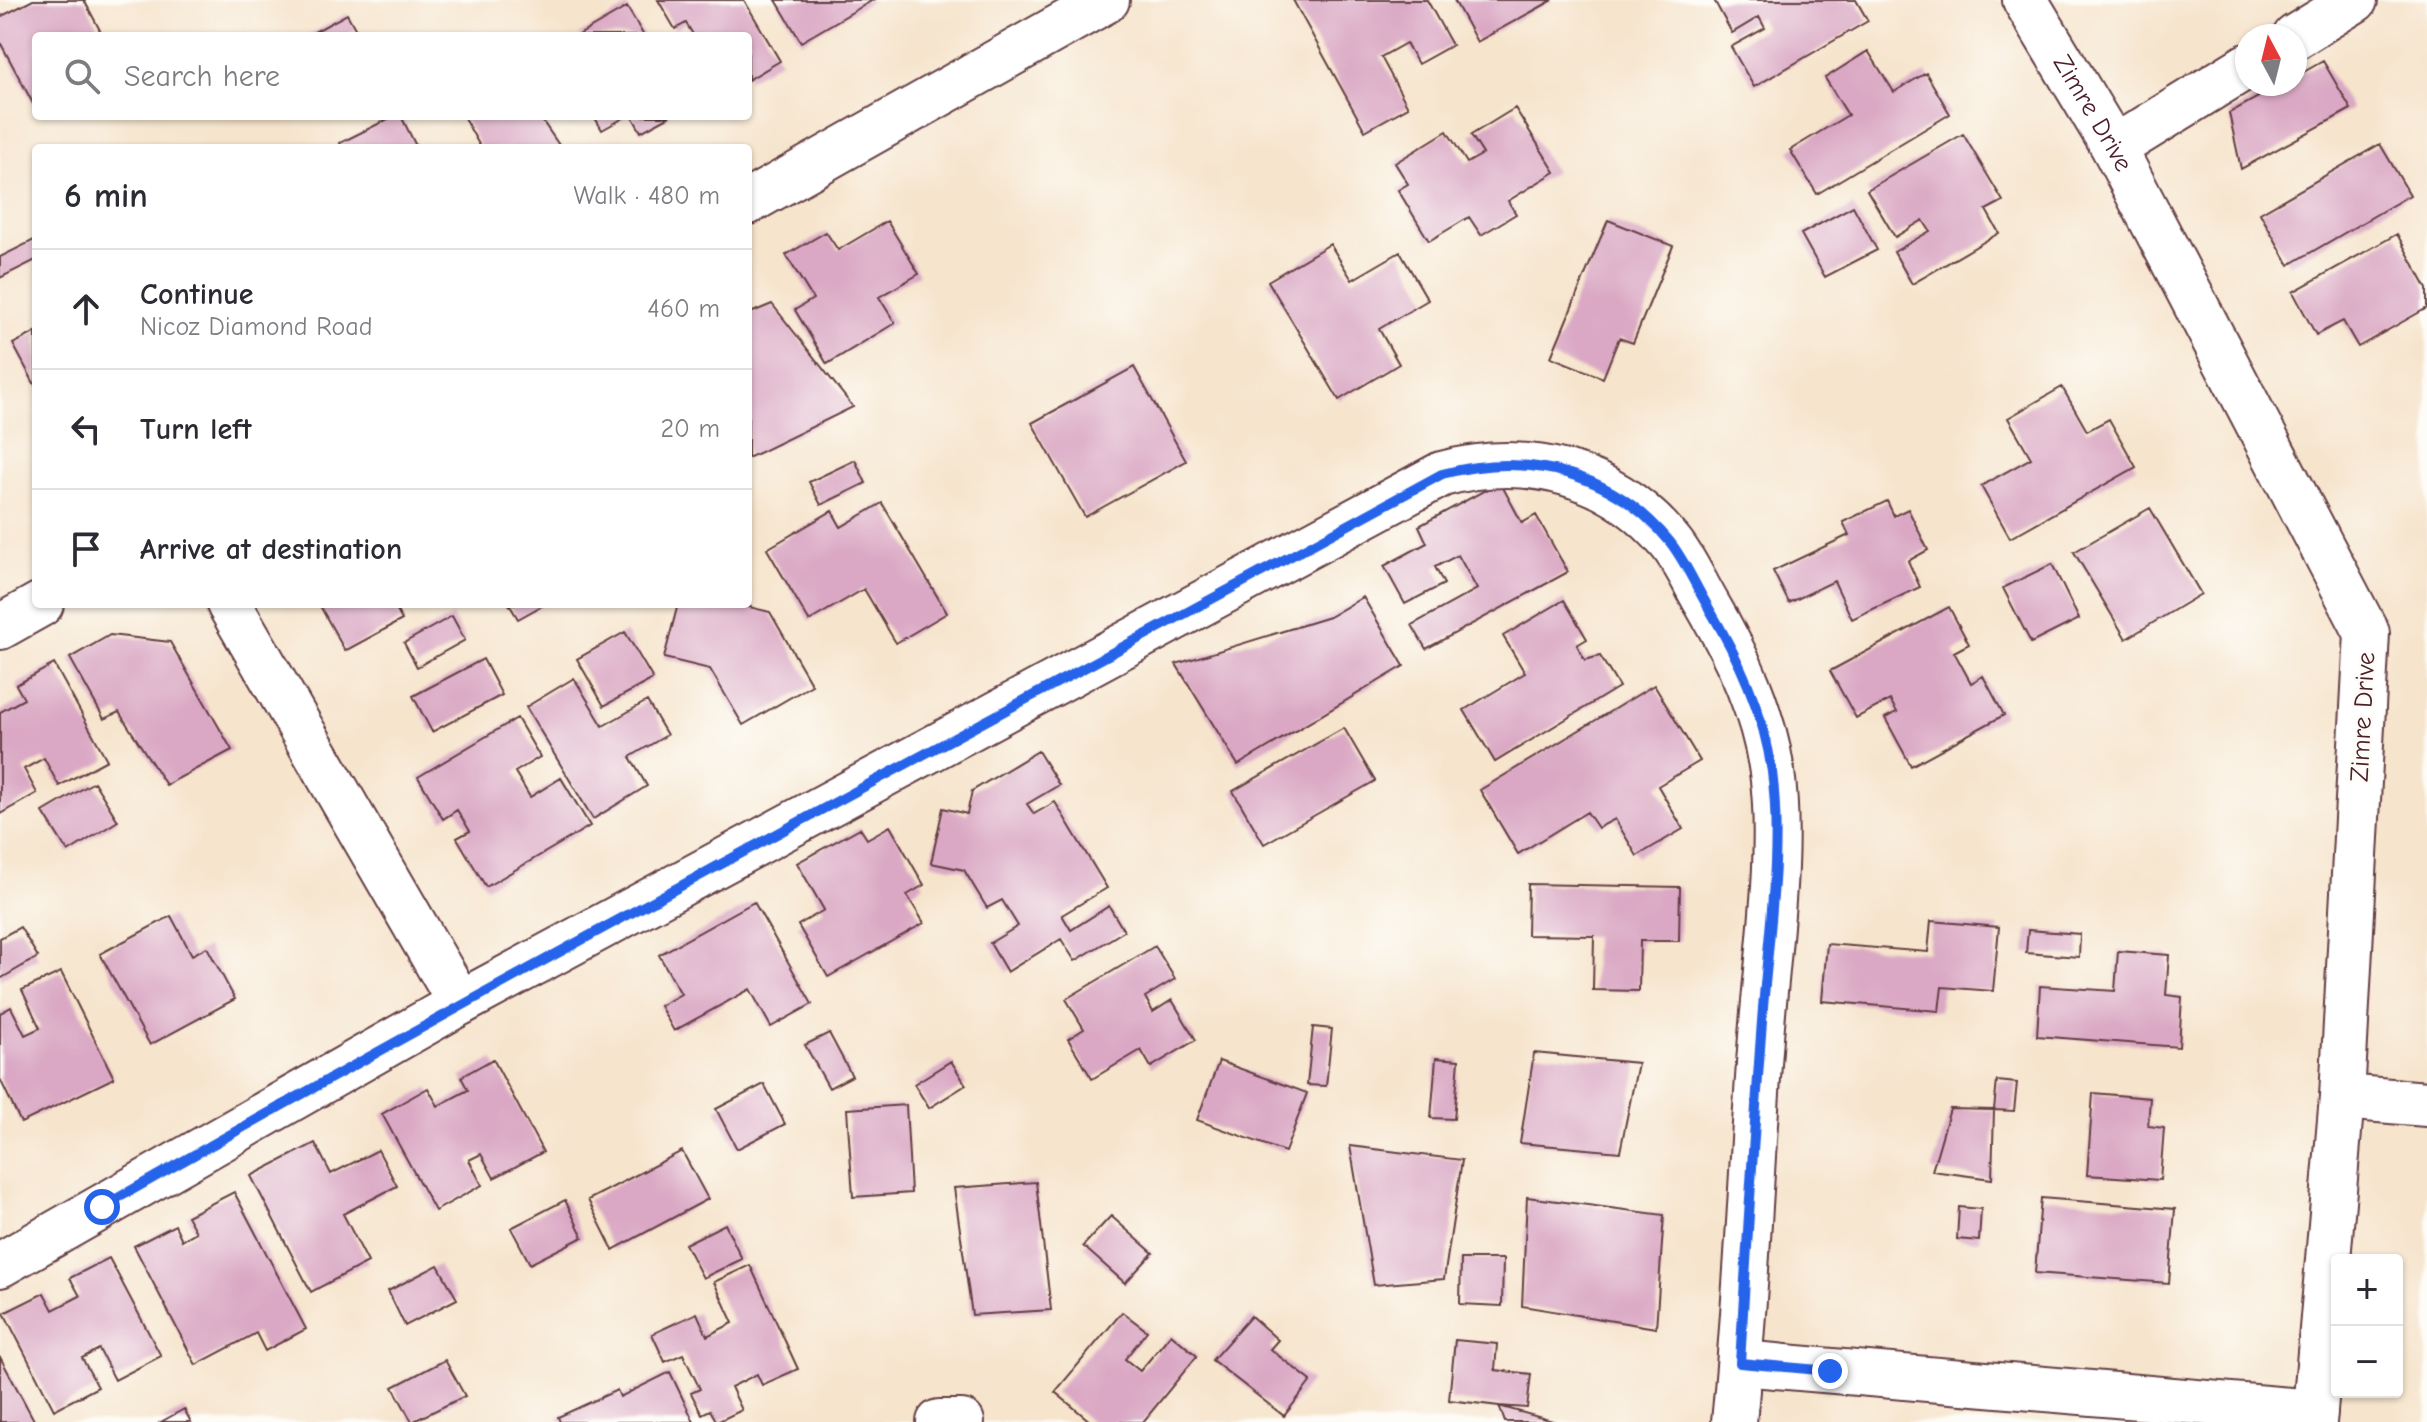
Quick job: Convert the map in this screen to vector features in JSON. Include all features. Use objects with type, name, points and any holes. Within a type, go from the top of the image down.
[{"type":"street","points":[[752,200],[1107,0]]},
{"type":"street","name":"Zimre Drive","points":[[2025,0],[2114,148],[2367,633],[2342,1097],[2314,1417]]},
{"type":"street","points":[[2307,30],[2355,0]]},
{"type":"street","points":[[2114,148],[2235,73]]},
{"type":"street","points":[[0,1265],[460,1003],[1138,641],[1442,474],[1474,465],[1523,463],[1573,472],[1619,495],[1670,542],[1729,642],[1755,698],[1772,773],[1774,868],[1734,1422]]},
{"type":"street","points":[[0,627],[34,608]]},
{"type":"street","points":[[231,608],[460,1003]]},
{"type":"street","points":[[2342,1097],[2427,1104]]},
{"type":"street","points":[[1740,1363],[2314,1417]]},
{"type":"street","points":[[939,1422],[962,1422]]},
{"type":"building","points":[[33,0],[84,0],[101,32],[32,32],[32,102],[0,42],[0,17]]},
{"type":"building","points":[[658,0],[744,0],[780,61],[752,78],[752,32],[692,32],[686,23],[675,29]]},
{"type":"building","points":[[776,0],[873,0],[801,42]]},
{"type":"building","points":[[1293,0],[1427,0],[1452,45],[1418,64],[1406,43],[1381,57],[1408,107],[1365,131]]},
{"type":"building","points":[[1454,0],[1553,0],[1477,42]]},
{"type":"building","points":[[1714,0],[1856,0],[1868,21],[1754,87],[1731,47],[1765,28],[1759,17],[1732,33]]},
{"type":"building","points":[[627,7],[642,32],[584,32]]},
{"type":"building","points":[[347,14],[356,30],[352,32],[314,32]]},
{"type":"building","points":[[1868,51],[1894,92],[1926,73],[1950,114],[1817,194],[1790,150],[1848,115],[1825,78]]},
{"type":"building","points":[[2323,61],[2351,109],[2241,169],[2229,113],[2260,96],[2307,96],[2307,70]]},
{"type":"building","points":[[1515,108],[1555,172],[1508,201],[1516,214],[1481,235],[1469,217],[1429,241],[1398,190],[1408,184],[1395,163],[1447,131],[1467,163],[1483,154],[1471,135]]},
{"type":"building","points":[[386,120],[403,120],[415,144],[340,144]]},
{"type":"building","points":[[465,120],[542,120],[558,144],[479,144]]},
{"type":"building","points":[[596,120],[620,120],[602,130]]},
{"type":"building","points":[[634,120],[663,120],[641,132]]},
{"type":"building","points":[[1963,134],[2003,201],[1986,210],[1999,233],[1912,284],[1894,252],[1930,231],[1923,220],[1895,237],[1867,190]]},
{"type":"building","points":[[2380,144],[2410,195],[2289,265],[2260,213]]},
{"type":"building","points":[[1853,206],[1877,250],[1825,277],[1801,234]]},
{"type":"building","points":[[1608,220],[1673,246],[1633,343],[1619,338],[1603,378],[1551,357]]},
{"type":"building","points":[[887,221],[919,274],[879,297],[895,323],[827,364],[795,310],[813,299],[786,255],[826,232],[838,250]]},
{"type":"building","points":[[2397,234],[2427,289],[2427,308],[2358,347],[2343,321],[2316,335],[2293,292]]},
{"type":"building","points":[[32,241],[32,262],[0,278],[0,257]]},
{"type":"building","points":[[1330,244],[1352,280],[1400,252],[1428,300],[1379,329],[1399,364],[1339,400],[1268,281]]},
{"type":"building","points":[[772,304],[853,407],[752,456],[752,312]]},
{"type":"building","points":[[32,334],[32,380],[13,344]]},
{"type":"building","points":[[1134,367],[1186,461],[1085,517],[1032,423]]},
{"type":"building","points":[[2062,387],[2087,431],[2109,419],[2136,467],[2010,538],[1981,486],[2031,458],[2008,418]]},
{"type":"building","points":[[855,460],[866,483],[821,505],[809,482]]},
{"type":"building","points":[[1500,482],[1522,523],[1536,515],[1568,572],[1426,649],[1412,625],[1477,589],[1458,555],[1435,567],[1444,584],[1405,604],[1384,566],[1427,543],[1419,526]]},
{"type":"building","points":[[1887,501],[1894,516],[1908,509],[1928,550],[1908,561],[1920,587],[1852,619],[1834,581],[1789,603],[1773,571],[1849,535],[1843,522]]},
{"type":"building","points":[[882,503],[947,613],[896,643],[864,589],[809,621],[767,549],[832,511],[841,527]]},
{"type":"building","points":[[2150,508],[2201,594],[2126,639],[2074,552]]},
{"type":"building","points":[[2052,564],[2079,619],[2031,643],[2003,588]]},
{"type":"building","points":[[1363,597],[1404,666],[1238,765],[1176,664],[1329,617]]},
{"type":"building","points":[[1564,600],[1587,639],[1577,645],[1585,660],[1600,656],[1619,687],[1495,762],[1464,710],[1525,673],[1503,636]]},
{"type":"building","points":[[1949,607],[1969,644],[1954,652],[1971,683],[1983,676],[2004,715],[1911,766],[1885,718],[1897,712],[1890,700],[1856,718],[1830,671]]},
{"type":"building","points":[[321,608],[395,608],[402,620],[345,651]]},
{"type":"building","points":[[511,608],[538,608],[518,619]]},
{"type":"building","points":[[677,608],[752,608],[770,612],[812,685],[743,725],[710,669],[664,658]]},
{"type":"building","points":[[452,616],[465,640],[417,667],[404,643]]},
{"type":"building","points":[[625,632],[653,679],[604,706],[577,659]]},
{"type":"building","points":[[110,635],[170,642],[232,750],[166,785],[119,712],[104,719],[70,658]]},
{"type":"building","points":[[483,659],[502,695],[432,732],[413,696]]},
{"type":"building","points":[[54,664],[107,760],[59,786],[44,758],[24,769],[37,793],[0,814],[0,712],[24,699],[16,685]]},
{"type":"building","points":[[574,678],[603,726],[647,701],[667,735],[630,757],[647,786],[593,819],[526,707]]},
{"type":"building","points":[[1654,685],[1700,761],[1658,786],[1683,829],[1637,856],[1615,819],[1598,828],[1587,812],[1518,854],[1480,790]]},
{"type":"building","points":[[517,718],[540,757],[515,772],[530,797],[561,778],[590,826],[486,887],[457,838],[470,831],[457,810],[443,819],[418,777]]},
{"type":"building","points":[[1344,728],[1375,781],[1264,844],[1233,791]]},
{"type":"building","points":[[1038,751],[1059,785],[1027,804],[1034,814],[1055,802],[1107,888],[1062,915],[1071,930],[1109,906],[1124,931],[1075,961],[1061,939],[1007,972],[990,943],[1018,926],[1002,900],[987,908],[964,870],[931,863],[943,808],[967,814],[972,791]]},
{"type":"building","points":[[94,782],[118,821],[68,852],[43,812]]},
{"type":"building","points":[[890,826],[924,885],[907,895],[924,923],[828,977],[798,925],[824,910],[797,863],[860,828],[867,839]]},
{"type":"building","points":[[1528,884],[1680,887],[1679,941],[1640,941],[1639,991],[1593,990],[1594,936],[1527,935]]},
{"type":"building","points":[[754,902],[812,1004],[771,1027],[750,989],[674,1031],[660,1006],[681,994],[659,955]]},
{"type":"building","points":[[171,916],[192,955],[207,947],[235,999],[150,1045],[100,954]]},
{"type":"building","points":[[1931,921],[1999,927],[1993,991],[1942,987],[1939,1011],[1822,1001],[1827,944],[1928,952]]},
{"type":"building","points":[[20,927],[38,957],[0,979],[0,938]]},
{"type":"building","points":[[2028,930],[2080,934],[2079,957],[2026,953]]},
{"type":"building","points":[[1155,946],[1175,979],[1145,997],[1153,1012],[1172,1000],[1196,1040],[1151,1067],[1141,1050],[1092,1079],[1068,1039],[1084,1029],[1066,999]]},
{"type":"building","points":[[2118,951],[2169,955],[2166,995],[2182,997],[2179,1047],[2037,1036],[2040,986],[2115,991]]},
{"type":"building","points":[[61,972],[114,1078],[21,1123],[0,1079],[0,1013],[11,1007],[25,1035],[40,1028],[22,990]]},
{"type":"building","points":[[1313,1027],[1332,1029],[1326,1086],[1307,1085]]},
{"type":"building","points":[[829,1033],[852,1076],[829,1088],[805,1045]]},
{"type":"building","points":[[1534,1053],[1638,1063],[1620,1152],[1520,1143]]},
{"type":"building","points":[[1436,1058],[1459,1060],[1454,1119],[1431,1118]]},
{"type":"building","points":[[493,1059],[543,1152],[494,1178],[481,1154],[469,1160],[482,1185],[435,1211],[382,1114],[428,1088],[438,1106],[468,1090],[461,1077]]},
{"type":"building","points":[[951,1061],[966,1085],[929,1108],[914,1084]]},
{"type":"building","points":[[1219,1061],[1307,1093],[1285,1152],[1197,1120]]},
{"type":"building","points":[[1997,1081],[2017,1083],[2014,1111],[1994,1110]]},
{"type":"building","points":[[764,1084],[785,1124],[737,1149],[716,1109]]},
{"type":"building","points":[[2093,1093],[2150,1098],[2148,1126],[2164,1128],[2160,1180],[2087,1175]]},
{"type":"building","points":[[906,1105],[911,1193],[853,1197],[847,1109]]},
{"type":"building","points":[[1950,1109],[1994,1110],[1992,1179],[1932,1171]]},
{"type":"building","points":[[315,1143],[331,1174],[378,1150],[397,1186],[343,1214],[368,1262],[311,1292],[251,1176]]},
{"type":"building","points":[[1350,1146],[1462,1160],[1444,1279],[1374,1285]]},
{"type":"building","points":[[682,1151],[708,1199],[613,1250],[588,1200]]},
{"type":"building","points":[[1036,1182],[1051,1310],[972,1315],[954,1188]]},
{"type":"building","points":[[234,1192],[306,1329],[265,1351],[256,1333],[196,1365],[134,1246],[175,1225],[182,1240],[196,1232],[187,1216]]},
{"type":"building","points":[[1527,1197],[1664,1215],[1656,1328],[1522,1306]]},
{"type":"building","points":[[2041,1198],[2175,1209],[2169,1283],[2035,1273]]},
{"type":"building","points":[[565,1200],[583,1237],[530,1264],[511,1228]]},
{"type":"building","points":[[1959,1207],[1981,1209],[1979,1241],[1957,1239]]},
{"type":"building","points":[[1111,1216],[1153,1253],[1125,1283],[1083,1246]]},
{"type":"building","points":[[725,1224],[742,1259],[703,1278],[685,1244]]},
{"type":"building","points":[[109,1258],[161,1356],[115,1380],[99,1349],[82,1358],[98,1387],[54,1410],[4,1313],[44,1293],[53,1310],[80,1296],[70,1278]]},
{"type":"building","points":[[1461,1259],[1503,1259],[1502,1306],[1460,1304]]},
{"type":"building","points":[[438,1265],[457,1299],[405,1326],[388,1291]]},
{"type":"building","points":[[750,1265],[798,1369],[762,1385],[757,1374],[731,1387],[742,1410],[717,1422],[710,1410],[702,1414],[691,1393],[700,1389],[683,1354],[665,1362],[652,1334],[697,1313],[707,1336],[733,1323],[714,1282]]},
{"type":"building","points":[[1122,1312],[1147,1331],[1125,1359],[1140,1371],[1171,1334],[1197,1356],[1143,1422],[1091,1422],[1055,1392]]},
{"type":"building","points":[[1251,1316],[1278,1340],[1270,1349],[1311,1381],[1284,1416],[1212,1360]]},
{"type":"building","points":[[1455,1340],[1497,1344],[1495,1370],[1531,1374],[1527,1408],[1449,1400]]},
{"type":"building","points":[[0,1357],[35,1422],[0,1422]]},
{"type":"building","points":[[445,1360],[465,1396],[412,1422],[393,1387]]},
{"type":"building","points":[[670,1372],[694,1422],[560,1422],[558,1417],[617,1390],[620,1397]]},
{"type":"building","points":[[1499,1406],[1556,1422],[1505,1422]]},
{"type":"building","points":[[184,1409],[191,1422],[161,1422]]},
{"type":"route","points":[[102,1207],[460,1003],[1138,641],[1442,474],[1474,465],[1523,463],[1573,472],[1619,495],[1670,542],[1729,642],[1755,698],[1772,773],[1774,868],[1740,1363],[1830,1371]]}]
